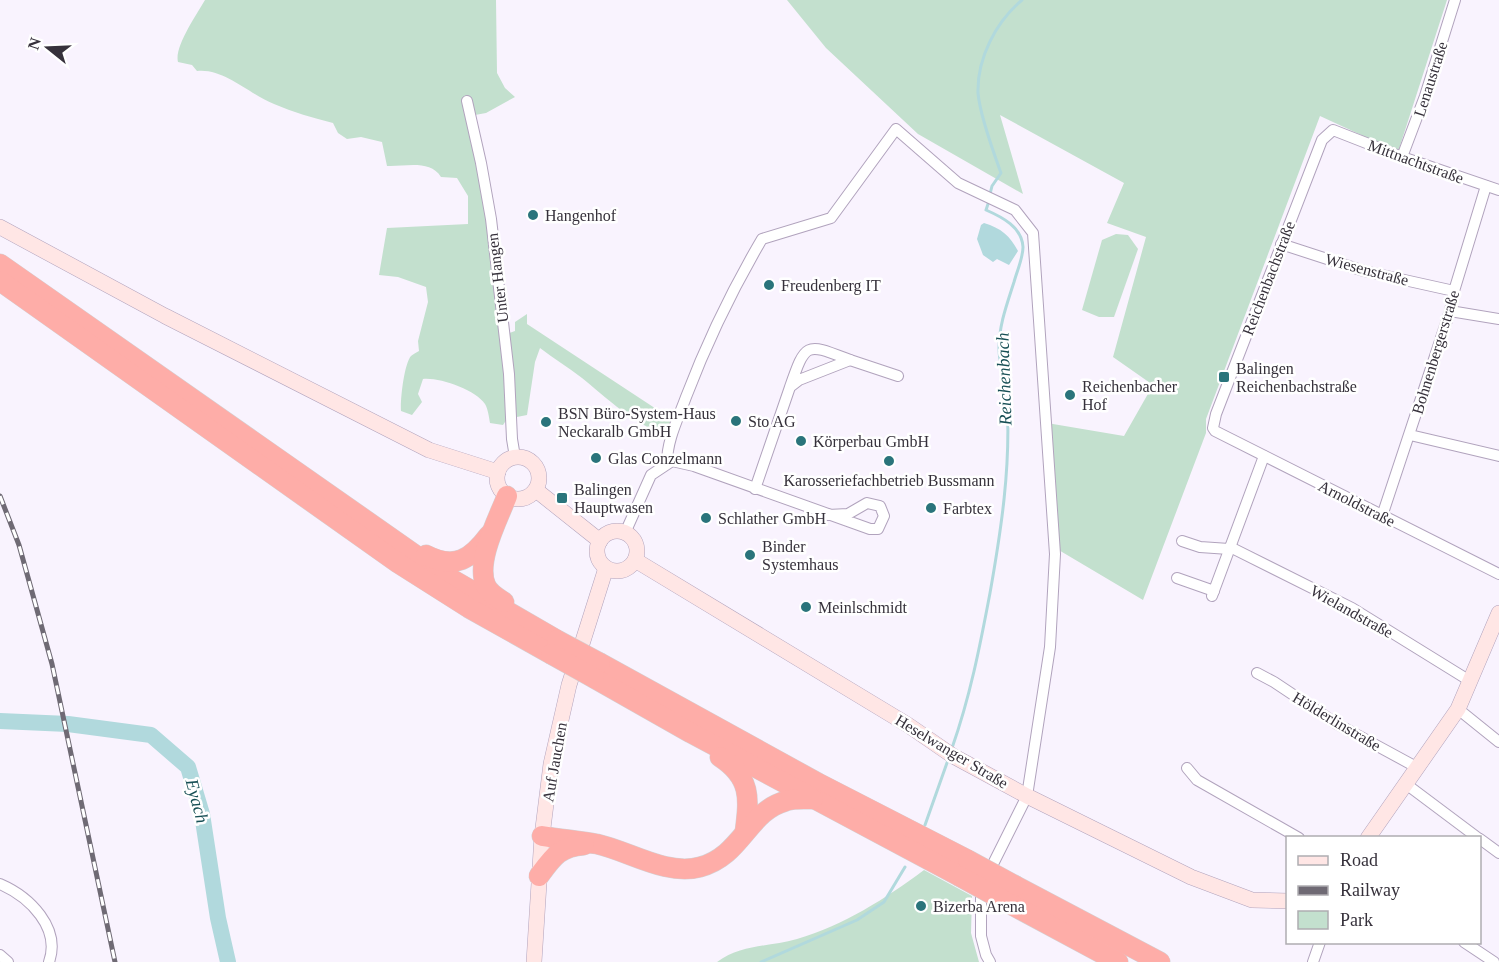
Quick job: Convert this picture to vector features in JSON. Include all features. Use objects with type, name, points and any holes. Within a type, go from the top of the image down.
[{"type":"highway","points":[[0,264],[441,573],[539,630]]},
{"type":"highway","points":[[0,281],[398,563],[469,608],[554,647],[818,783],[1013,895],[1160,962]]},
{"type":"highway","points":[[507,496],[485,552],[483,570],[486,586],[493,595],[526,616],[554,647]]},
{"type":"highway","points":[[387,536],[437,561],[456,562],[476,552],[494,528]]},
{"type":"highway","points":[[597,671],[691,733],[813,799],[963,868]]},
{"type":"highway","points":[[691,733],[706,748],[735,767],[744,782],[748,802],[745,832]]},
{"type":"highway","points":[[542,836],[598,845],[676,868],[698,867],[718,860],[734,848],[764,812],[786,801],[813,799]]},
{"type":"highway","points":[[539,876],[559,852],[571,846],[598,845]]},
{"type":"highway","points":[[1013,895],[1118,962]]},
{"type":"street","name":"Lenaustraße","points":[[1402,157],[1425,96],[1455,0]]},
{"type":"street","name":"Unter Hangen","points":[[467,101],[476,134],[490,219],[509,374],[515,457]]},
{"type":"street","points":[[667,463],[671,437],[701,359],[735,285],[762,239],[831,218],[896,129],[958,183],[1015,210],[1033,233],[1055,554],[1050,647],[1027,796],[986,878],[981,897],[981,936],[986,956],[990,962]]},
{"type":"street","name":"Mittnachtstraße","points":[[1333,130],[1402,157],[1499,189]]},
{"type":"street","name":"Reichenbachstraße","points":[[1215,431],[1213,428],[1216,414],[1281,244],[1322,140],[1333,130]]},
{"type":"street","name":"Bohnenbergerstraße","points":[[1382,516],[1450,311],[1486,186]]},
{"type":"street","points":[[0,227],[165,316],[429,450],[498,472]]},
{"type":"street","name":"Wiesenstraße","points":[[1281,244],[1364,271],[1454,291]]},
{"type":"street","points":[[1450,311],[1499,319]]},
{"type":"street","points":[[755,489],[800,358],[806,350],[821,349],[898,376]]},
{"type":"street","points":[[790,387],[799,380],[850,360]]},
{"type":"street","name":"Arnoldstraße","points":[[1215,431],[1499,574]]},
{"type":"street","points":[[1410,435],[1499,456]]},
{"type":"street","points":[[1177,578],[1213,594],[1264,456]]},
{"type":"street","points":[[515,457],[529,460],[534,464],[539,477],[536,490],[526,498],[513,499],[498,486],[498,472],[504,462],[515,457]]},
{"type":"street","points":[[625,533],[651,475],[672,461],[694,466],[755,489],[828,515],[870,529],[878,529],[884,516],[880,506],[867,503],[848,514],[828,515]]},
{"type":"street","points":[[536,490],[600,541]]},
{"type":"street","points":[[617,531],[625,533],[636,546],[634,560],[623,570],[615,571],[606,568],[597,556],[600,541],[610,533],[617,531]]},
{"type":"street","points":[[1182,541],[1200,547],[1230,548]]},
{"type":"street","name":"Wielandstraße","points":[[1230,548],[1352,609],[1470,681]]},
{"type":"street","name":"Heselwanger Straße","points":[[634,560],[908,725],[953,756],[1027,796],[1191,877],[1252,900],[1286,901]]},
{"type":"street","name":"Auf Jauchen","points":[[534,961],[542,836],[551,764],[569,685],[606,568]]},
{"type":"street","points":[[1369,836],[1458,709],[1499,613]]},
{"type":"street","name":"Hölderlinstraße","points":[[1257,674],[1274,682],[1337,724],[1418,768]]},
{"type":"street","points":[[1458,709],[1499,742]]},
{"type":"street","points":[[1187,768],[1197,780],[1297,836]]},
{"type":"street","points":[[1406,784],[1476,836]]},
{"type":"street","points":[[1481,840],[1499,854]]},
{"type":"street","points":[[0,884],[24,899],[43,918],[52,942],[49,962]]},
{"type":"street","points":[[1313,962],[1319,944]]},
{"type":"street","points":[[1467,944],[1494,962]]},
{"type":"street","points":[[0,955],[8,962]]},
{"type":"green space","points":[[205,0],[496,0],[497,73],[505,88],[515,97],[486,113],[475,115],[504,335],[515,331],[515,322],[527,314],[527,324],[673,420],[671,433],[649,428],[637,421],[540,348],[535,362],[527,415],[507,419],[503,425],[490,423],[485,404],[474,394],[466,389],[430,379],[423,379],[418,394],[422,402],[412,415],[401,411],[406,367],[411,356],[419,351],[418,341],[428,302],[426,287],[398,277],[379,275],[387,228],[468,224],[468,196],[457,178],[441,177],[430,168],[416,165],[387,166],[382,142],[361,137],[347,139],[338,133],[333,123],[281,107],[227,77],[207,71],[197,71],[192,65],[178,62],[179,48]]},
{"type":"green space","points":[[787,0],[1447,0],[1398,152],[1320,116],[1206,419],[1206,433],[1143,600],[1057,549],[1047,423],[1124,436],[1153,385],[1113,357],[1146,237],[1107,223],[1124,183],[1000,115],[1023,194],[918,134],[826,48]]},
{"type":"green space","points":[[1116,234],[1128,235],[1138,249],[1114,317],[1099,317],[1082,310],[1102,240]]},
{"type":"green space","name":"Bizerba Arena","points":[[924,870],[972,896],[971,933],[979,962],[717,962],[736,952],[787,942],[848,919]]},
{"type":"water","points":[[984,223],[1000,230],[1018,251],[1009,265],[997,259],[993,262],[983,255],[977,239],[981,225]]},
{"type":"waterway","name":"Reichenbach","points":[[990,194],[992,186],[1001,173],[981,112],[978,93],[981,67],[996,30],[1022,0]]},
{"type":"waterway","name":"Reichenbach","points":[[952,748],[978,652],[1001,522],[1008,426],[999,339],[1023,251],[1022,240],[1015,228],[986,210],[989,201]]},
{"type":"waterway","name":"Eyach","points":[[0,721],[68,724],[151,735],[188,767],[202,814],[218,918],[228,962]]},
{"type":"waterway","name":"Reichenbach","points":[[925,825],[948,760]]},
{"type":"waterway","name":"Reichenbach","points":[[761,962],[857,920],[884,902],[905,867]]},
{"type":"railway","points":[[0,496],[19,545],[52,664],[115,962]]},
{"type":"place","name":"Hangenhof","points":[[533,215]]},
{"type":"place","name":"Freudenberg IT","points":[[769,285]]},
{"type":"place","name":"Balingen Reichenbachstraße","points":[[1224,377]]},
{"type":"place","name":"Reichenbacher Hof","points":[[1070,395]]},
{"type":"place","name":"Sto AG","points":[[736,421]]},
{"type":"place","name":"BSN Büro-System-Haus Neckaralb GmbH","points":[[546,422]]},
{"type":"place","name":"Körperbau GmbH","points":[[801,441]]},
{"type":"place","name":"Glas Conzelmann","points":[[596,458]]},
{"type":"place","name":"Karosseriefachbetrieb Bussmann","points":[[889,461]]},
{"type":"place","name":"Balingen Hauptwasen","points":[[562,498]]},
{"type":"place","name":"Farbtex","points":[[931,508]]},
{"type":"place","name":"Schlather GmbH","points":[[706,518]]},
{"type":"place","name":"Binder Systemhaus","points":[[750,555]]},
{"type":"place","name":"Meinlschmidt","points":[[806,607]]},
{"type":"place","name":"Bizerba Arena","points":[[921,906]]}]
